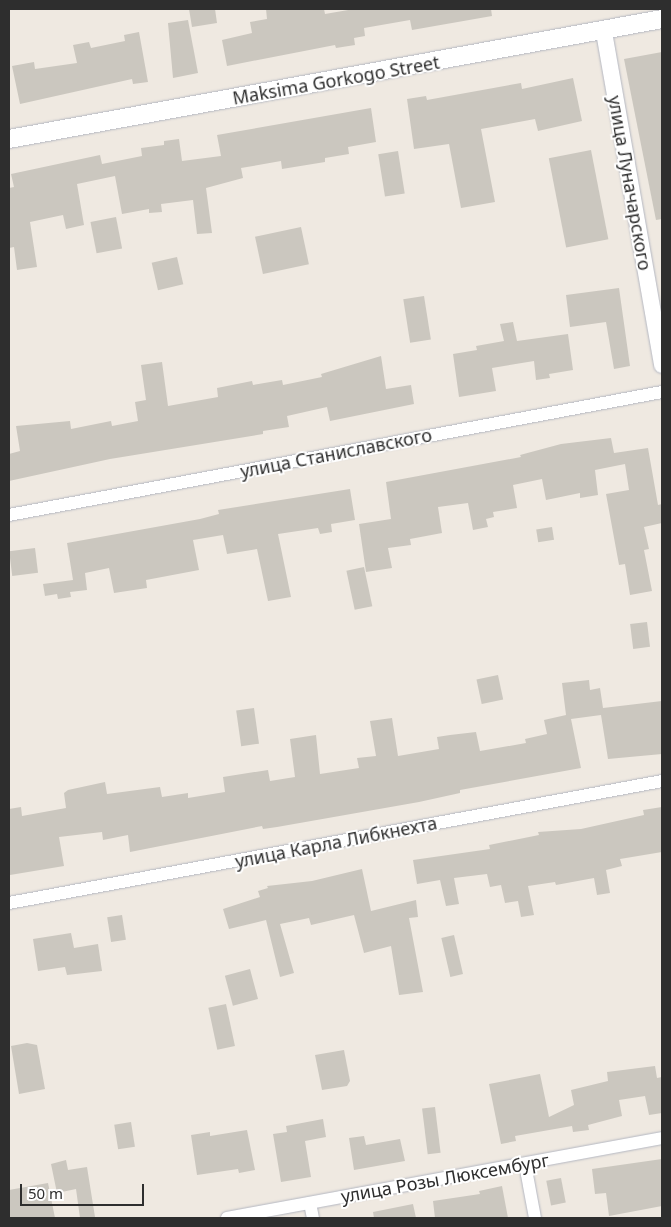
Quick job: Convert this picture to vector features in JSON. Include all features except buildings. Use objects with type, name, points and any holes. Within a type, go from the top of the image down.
[{"type":"main road","name":"Maksima Gorkogo Street","points":[[9,139],[662,20]]},
{"type":"street","name":"улица Луначарского","points":[[604,32],[662,364]]},
{"type":"street","name":"улица Станиславского","points":[[9,515],[662,392]]},
{"type":"street","name":"улица Карла Либкнехта","points":[[9,903],[662,781]]},
{"type":"street","name":"улица Розы Люксембург","points":[[227,1218],[662,1138]]},
{"type":"street","points":[[525,1164],[535,1218]]},
{"type":"street","points":[[310,1203],[314,1218]]}]
